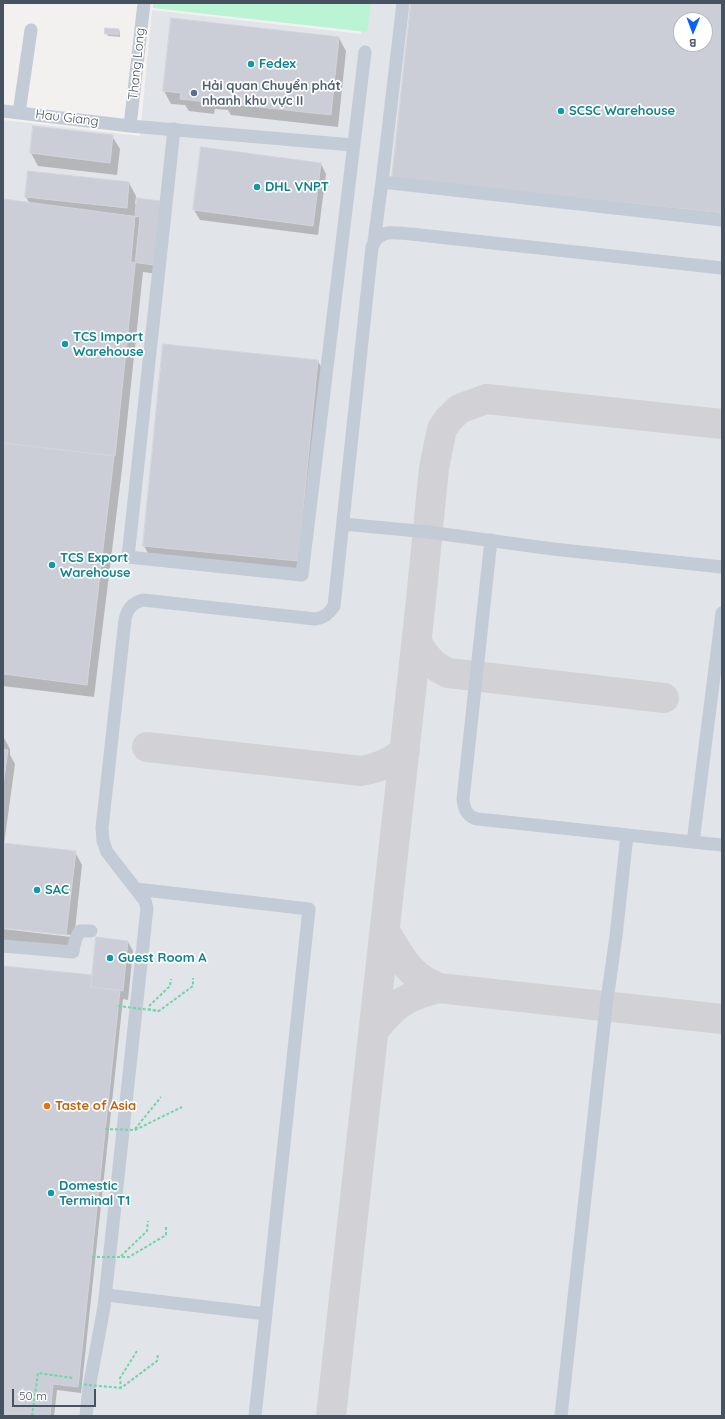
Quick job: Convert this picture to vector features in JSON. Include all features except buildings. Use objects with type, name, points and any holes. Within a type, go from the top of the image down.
[{"type":"street","name":"Thang Long","points":[[130,126],[144,3]]},
{"type":"street","points":[[86,1416],[89,1388],[106,1295],[147,908],[145,901],[107,852],[103,841],[102,828],[125,620],[129,609],[136,602],[150,600],[315,619],[324,617],[334,606],[372,247],[382,182],[403,3]]},
{"type":"street","points":[[19,113],[31,30]]},
{"type":"street","points":[[174,129],[128,557],[302,575],[353,144],[366,52]]},
{"type":"street","name":"Hau Giang","points":[[3,111],[130,126],[353,144]]},
{"type":"street","points":[[382,182],[722,220]]},
{"type":"street","points":[[374,241],[379,237],[392,232],[722,268]]},
{"type":"street","points":[[343,524],[722,567]]},
{"type":"street","points":[[491,540],[463,799],[465,810],[470,816],[478,819],[722,845]]},
{"type":"street","points":[[693,842],[722,613]]},
{"type":"street","points":[[561,1416],[606,1007],[617,928],[627,835]]},
{"type":"street","points":[[136,890],[309,909],[255,1416]]},
{"type":"street","points":[[3,946],[73,952],[77,935],[80,931],[91,931]]},
{"type":"street","points":[[106,1295],[266,1314]]},
{"type":"path","points":[[118,1006],[159,1011],[193,986],[193,978]]},
{"type":"path","points":[[146,1009],[170,986],[171,979]]},
{"type":"path","points":[[134,1130],[161,1097]]},
{"type":"path","points":[[105,1129],[134,1130],[182,1107]]},
{"type":"path","points":[[120,1257],[147,1231],[148,1221]]},
{"type":"path","points":[[92,1257],[129,1257],[166,1235],[166,1227]]},
{"type":"path","points":[[121,1388],[120,1378],[137,1351]]},
{"type":"path","points":[[79,1384],[121,1388],[157,1361],[158,1354]]},
{"type":"path","points":[[32,1416],[38,1373],[73,1378]]},
{"type":"shaded area","points":[[362,3],[722,3],[722,1416],[3,1416],[3,120],[140,136],[152,10],[361,34]]},
{"type":"green space","points":[[153,3],[371,3],[367,32],[153,8]]},
{"type":"taxiway","points":[[331,1416],[421,600],[434,468],[442,429],[448,420],[459,409],[486,399],[722,424]]},
{"type":"taxiway","points":[[417,642],[430,660],[448,673],[664,698]]},
{"type":"taxiway","points":[[147,747],[361,771],[385,764],[400,755],[405,750]]},
{"type":"taxiway","points":[[385,931],[410,969],[428,983],[439,988]]},
{"type":"taxiway","points":[[374,1030],[388,1014],[402,1002],[418,994],[439,988],[722,1019]]},
{"type":"place","name":"Fedex","points":[[251,64]]},
{"type":"place","name":"Hải quan Chuyển phát nhanh khu vực II","points":[[194,93]]},
{"type":"place","name":"SCSC Warehouse","points":[[561,111]]},
{"type":"place","name":"DHL VNPT","points":[[257,187]]},
{"type":"place","name":"TCS Import Warehouse","points":[[65,344]]},
{"type":"place","name":"TCS Export Warehouse","points":[[52,565]]},
{"type":"place","name":"SAC","points":[[37,890]]},
{"type":"place","name":"Guest Room A","points":[[110,958]]},
{"type":"place","name":"Taste of Asia","points":[[47,1106]]},
{"type":"place","name":"Domestic Terminal T1","points":[[51,1193]]}]
